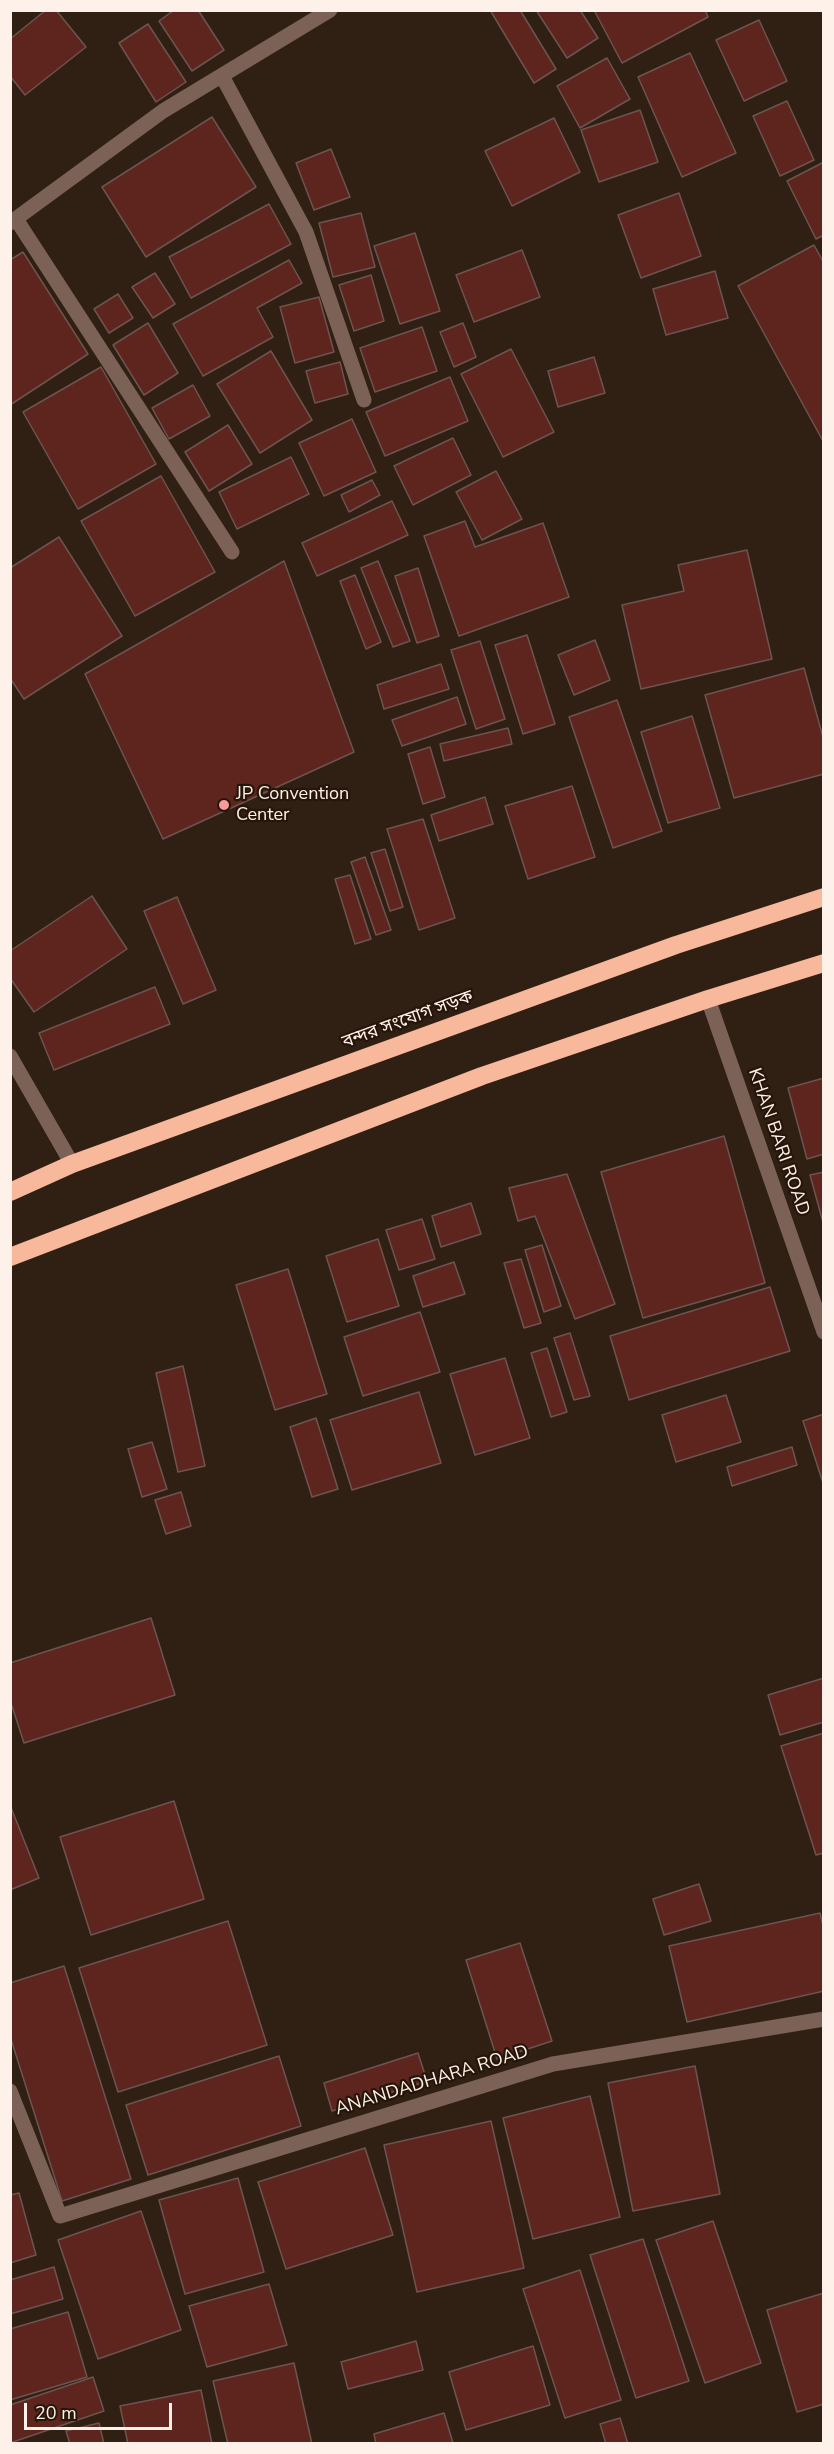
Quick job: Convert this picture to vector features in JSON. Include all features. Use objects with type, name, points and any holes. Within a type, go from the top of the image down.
[{"type":"highway","name":"বন্দর সংযোগ সড়ক","points":[[10,1192],[72,1164],[676,945],[824,897]]},
{"type":"highway","points":[[10,1257],[482,1076],[708,999],[824,963]]},
{"type":"street","points":[[232,552],[13,221],[163,111],[330,10]]},
{"type":"street","points":[[222,76],[306,232],[364,400]]},
{"type":"street","name":"KHAN BARI ROAD","points":[[708,999],[824,1332]]},
{"type":"street","points":[[10,1056],[72,1164]]},
{"type":"street","name":"ANANDADHARA ROAD","points":[[10,2091],[60,2216],[553,2064],[824,2019]]},
{"type":"building","points":[[46,10],[56,10],[86,47],[25,95],[10,76],[10,39]]},
{"type":"building","points":[[174,10],[198,10],[224,50],[192,71],[159,21]]},
{"type":"building","points":[[490,10],[520,10],[556,69],[534,83]]},
{"type":"building","points":[[536,10],[580,10],[598,38],[567,58]]},
{"type":"building","points":[[594,10],[705,10],[708,17],[622,63]]},
{"type":"building","points":[[759,20],[787,81],[744,101],[716,40]]},
{"type":"building","points":[[148,24],[186,82],[156,102],[119,43]]},
{"type":"building","points":[[690,53],[736,153],[682,177],[638,77]]},
{"type":"building","points":[[607,58],[630,99],[580,128],[557,86]]},
{"type":"building","points":[[787,101],[814,160],[780,176],[753,116]]},
{"type":"building","points":[[640,110],[658,162],[599,182],[581,130]]},
{"type":"building","points":[[212,117],[256,187],[146,257],[102,187]]},
{"type":"building","points":[[554,118],[580,172],[512,206],[485,151]]},
{"type":"building","points":[[331,149],[350,197],[314,210],[296,163]]},
{"type":"building","points":[[824,162],[824,235],[816,239],[787,181]]},
{"type":"building","points":[[679,193],[701,256],[641,278],[618,215]]},
{"type":"building","points":[[269,204],[291,244],[191,298],[169,257]]},
{"type":"building","points":[[361,213],[375,267],[333,277],[319,223]]},
{"type":"building","points":[[415,233],[440,311],[400,324],[374,246]]},
{"type":"building","points":[[814,245],[824,263],[823,441],[738,286]]},
{"type":"building","points":[[522,250],[540,297],[474,322],[456,275]]},
{"type":"building","points":[[23,252],[88,354],[10,405],[10,260]]},
{"type":"building","points":[[289,260],[302,283],[257,308],[273,337],[203,376],[173,324]]},
{"type":"building","points":[[715,271],[728,318],[666,335],[653,289]]},
{"type":"building","points":[[155,273],[175,304],[153,318],[132,287]]},
{"type":"building","points":[[371,275],[384,321],[354,331],[339,285]]},
{"type":"building","points":[[118,294],[133,318],[109,333],[94,309]]},
{"type":"building","points":[[319,297],[334,352],[295,363],[280,307]]},
{"type":"building","points":[[148,323],[178,373],[144,395],[113,345]]},
{"type":"building","points":[[463,323],[476,357],[454,367],[440,332]]},
{"type":"building","points":[[422,327],[437,371],[375,392],[360,348]]},
{"type":"building","points":[[511,349],[554,432],[503,457],[461,374]]},
{"type":"building","points":[[271,351],[312,420],[260,453],[217,384]]},
{"type":"building","points":[[594,357],[605,393],[558,407],[548,371]]},
{"type":"building","points":[[340,362],[348,394],[315,403],[306,371]]},
{"type":"building","points":[[101,367],[156,464],[78,509],[23,412]]},
{"type":"building","points":[[450,377],[468,421],[385,456],[366,412]]},
{"type":"building","points":[[193,385],[210,416],[169,439],[152,408]]},
{"type":"building","points":[[352,419],[376,472],[324,496],[299,443]]},
{"type":"building","points":[[228,425],[252,464],[209,491],[185,452]]},
{"type":"building","points":[[453,438],[471,475],[413,505],[394,466]]},
{"type":"building","points":[[291,457],[309,494],[237,529],[219,492]]},
{"type":"building","points":[[496,471],[522,519],[482,540],[456,492]]},
{"type":"building","points":[[161,476],[215,572],[135,616],[81,521]]},
{"type":"building","points":[[372,480],[380,495],[349,512],[341,495]]},
{"type":"building","points":[[392,501],[408,535],[317,576],[302,543]]},
{"type":"building","points":[[465,521],[475,547],[543,523],[569,597],[459,636],[424,536]]},
{"type":"building","points":[[59,537],[122,636],[24,699],[10,678],[10,568]]},
{"type":"building","points":[[747,550],[772,659],[641,689],[622,605],[684,591],[678,565]]},
{"type":"building","name":"JP Convention Center","points":[[284,561],[354,752],[163,839],[85,674]]},
{"type":"building","points":[[378,561],[410,641],[393,647],[361,568]]},
{"type":"building","points":[[418,568],[439,636],[417,643],[395,576]]},
{"type":"building","points":[[355,575],[381,642],[366,649],[340,581]]},
{"type":"building","points":[[527,635],[555,724],[523,734],[495,645]]},
{"type":"building","points":[[595,640],[610,680],[574,695],[558,655]]},
{"type":"building","points":[[480,641],[505,719],[476,729],[451,650]]},
{"type":"building","points":[[441,664],[449,689],[384,709],[377,685]]},
{"type":"building","points":[[804,668],[824,741],[824,774],[734,798],[705,695]]},
{"type":"building","points":[[457,697],[466,724],[402,746],[392,720]]},
{"type":"building","points":[[617,700],[662,831],[613,848],[569,717]]},
{"type":"building","points":[[692,716],[720,808],[668,823],[641,732]]},
{"type":"building","points":[[508,728],[512,744],[444,761],[440,744]]},
{"type":"building","points":[[430,747],[445,797],[423,804],[408,754]]},
{"type":"building","points":[[572,786],[595,857],[528,879],[505,806]]},
{"type":"building","points":[[485,797],[493,824],[439,841],[431,815]]},
{"type":"building","points":[[423,819],[455,918],[419,930],[387,829]]},
{"type":"building","points":[[385,849],[403,907],[390,911],[371,853]]},
{"type":"building","points":[[365,857],[391,930],[376,935],[351,862]]},
{"type":"building","points":[[350,875],[371,939],[355,944],[335,879]]},
{"type":"building","points":[[92,896],[127,949],[34,1012],[10,978],[10,951]]},
{"type":"building","points":[[177,897],[216,990],[183,1004],[144,911]]},
{"type":"building","points":[[155,987],[170,1024],[54,1070],[39,1033]]},
{"type":"building","points":[[824,1078],[824,1154],[807,1159],[788,1088]]},
{"type":"building","points":[[724,1136],[765,1283],[643,1318],[601,1172]]},
{"type":"building","points":[[824,1172],[824,1226],[810,1175]]},
{"type":"building","points":[[567,1174],[615,1304],[575,1319],[535,1216],[518,1221],[509,1188]]},
{"type":"building","points":[[471,1203],[481,1234],[441,1247],[432,1216]]},
{"type":"building","points":[[422,1219],[435,1259],[399,1270],[386,1230]]},
{"type":"building","points":[[378,1239],[399,1306],[347,1322],[326,1256]]},
{"type":"building","points":[[542,1245],[561,1306],[544,1312],[525,1250]]},
{"type":"building","points":[[521,1259],[541,1323],[524,1328],[504,1263]]},
{"type":"building","points":[[454,1262],[465,1294],[423,1307],[413,1276]]},
{"type":"building","points":[[288,1269],[327,1394],[275,1410],[236,1285]]},
{"type":"building","points":[[770,1287],[790,1351],[629,1400],[610,1336]]},
{"type":"building","points":[[420,1312],[440,1372],[363,1396],[344,1337]]},
{"type":"building","points":[[570,1333],[590,1396],[574,1400],[554,1338]]},
{"type":"building","points":[[547,1348],[567,1412],[551,1417],[531,1353]]},
{"type":"building","points":[[505,1358],[530,1438],[475,1455],[450,1374]]},
{"type":"building","points":[[183,1366],[205,1466],[178,1472],[156,1373]]},
{"type":"building","points":[[419,1392],[441,1463],[352,1490],[330,1420]]},
{"type":"building","points":[[726,1395],[741,1442],[676,1462],[662,1415]]},
{"type":"building","points":[[824,1414],[824,1486],[803,1421]]},
{"type":"building","points":[[316,1418],[338,1489],[312,1497],[290,1427]]},
{"type":"building","points":[[152,1442],[167,1489],[142,1497],[128,1449]]},
{"type":"building","points":[[792,1447],[797,1465],[732,1486],[727,1467]]},
{"type":"building","points":[[181,1492],[191,1526],[166,1534],[155,1500]]},
{"type":"building","points":[[151,1618],[175,1695],[24,1743],[10,1700],[10,1663]]},
{"type":"building","points":[[824,1678],[824,1722],[780,1735],[768,1695]]},
{"type":"building","points":[[824,1733],[824,1853],[816,1855],[781,1746]]},
{"type":"building","points":[[174,1801],[204,1899],[91,1935],[60,1837]]},
{"type":"building","points":[[10,1805],[39,1878],[10,1890]]},
{"type":"building","points":[[699,1884],[711,1921],[664,1935],[653,1899]]},
{"type":"building","points":[[820,1913],[824,1930],[824,1991],[687,2022],[669,1946]]},
{"type":"building","points":[[228,1921],[267,2045],[118,2092],[79,1968]]},
{"type":"building","points":[[520,1943],[552,2041],[497,2059],[466,1960]]},
{"type":"building","points":[[64,1966],[131,2179],[62,2201],[10,2036],[10,1983]]},
{"type":"building","points":[[418,2053],[427,2081],[332,2111],[324,2083]]},
{"type":"building","points":[[279,2056],[301,2126],[148,2175],[126,2105]]},
{"type":"building","points":[[695,2066],[720,2194],[633,2211],[608,2083]]},
{"type":"building","points":[[590,2096],[620,2217],[533,2239],[503,2118]]},
{"type":"building","points":[[491,2121],[524,2268],[417,2292],[384,2145]]},
{"type":"building","points":[[365,2148],[393,2235],[286,2269],[258,2182]]},
{"type":"building","points":[[238,2178],[264,2272],[185,2294],[159,2200]]},
{"type":"building","points":[[19,2193],[36,2255],[10,2263],[10,2195]]},
{"type":"building","points":[[141,2211],[181,2330],[98,2359],[58,2240]]},
{"type":"building","points":[[713,2221],[761,2363],[705,2383],[656,2240]]},
{"type":"building","points":[[643,2239],[689,2381],[636,2398],[590,2255]]},
{"type":"building","points":[[54,2267],[63,2299],[10,2314],[10,2280]]},
{"type":"building","points":[[580,2270],[621,2400],[565,2418],[523,2289]]},
{"type":"building","points":[[269,2284],[287,2345],[207,2367],[189,2306]]},
{"type":"building","points":[[824,2293],[824,2404],[797,2412],[767,2310]]},
{"type":"building","points":[[68,2312],[87,2377],[10,2400],[10,2329]]},
{"type":"building","points":[[416,2341],[423,2370],[348,2389],[341,2362]]},
{"type":"building","points":[[533,2346],[550,2405],[466,2430],[449,2372]]},
{"type":"building","points":[[294,2363],[312,2444],[228,2444],[213,2381]]},
{"type":"building","points":[[93,2377],[104,2411],[10,2443],[10,2405]]},
{"type":"building","points":[[201,2390],[212,2444],[128,2444],[120,2406]]},
{"type":"building","points":[[444,2413],[453,2443],[376,2444],[374,2434]]},
{"type":"building","points":[[620,2418],[628,2444],[606,2444],[600,2424]]},
{"type":"building","points":[[99,2423],[104,2444],[70,2444],[66,2431]]},
{"type":"place","name":"JP Convention Center","points":[[224,805]]}]
